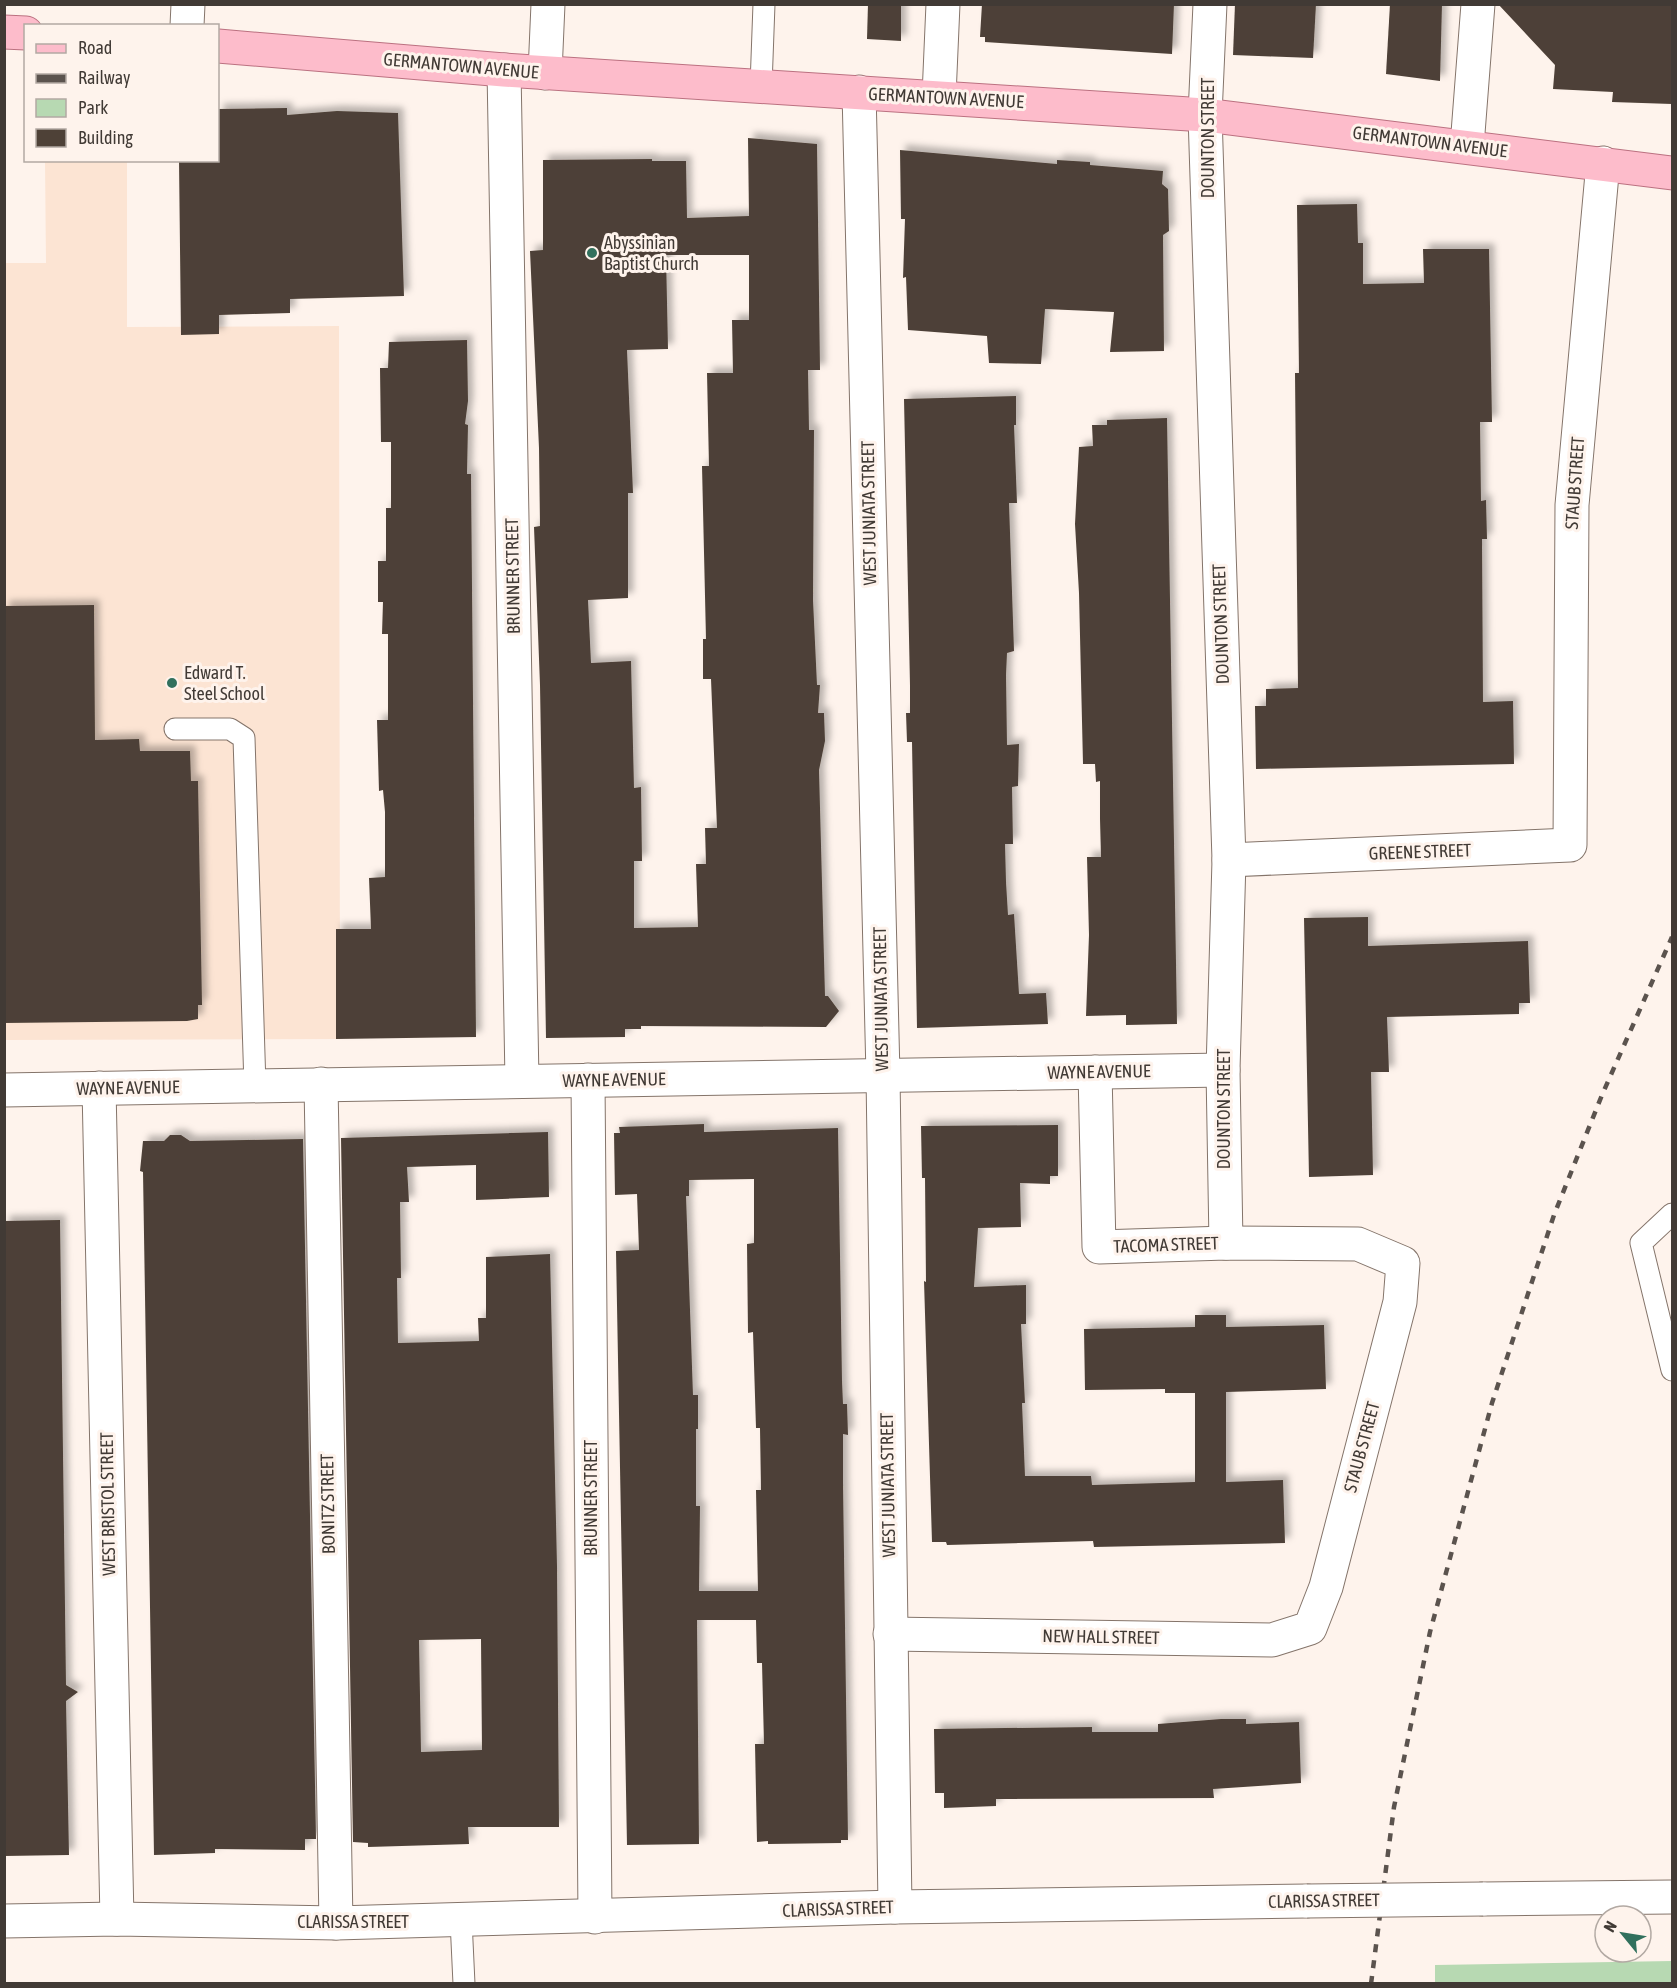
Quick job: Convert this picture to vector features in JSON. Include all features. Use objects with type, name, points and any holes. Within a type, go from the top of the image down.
[{"type":"main road","points":[[4,32],[24,33]]},
{"type":"main road","name":"GERMANTOWN AVENUE","points":[[219,46],[545,73],[939,96],[1205,115],[1672,173]]},
{"type":"street","points":[[187,24],[188,4]]},
{"type":"street","points":[[545,73],[548,4]]},
{"type":"street","points":[[939,96],[943,4]]},
{"type":"street","name":"DOUNTON STREET","points":[[1210,4],[1205,115],[1229,860],[1222,1070],[1226,1243]]},
{"type":"street","points":[[1467,146],[1478,4]]},
{"type":"street","name":"BRUNNER STREET","points":[[504,70],[522,1082]]},
{"type":"street","name":"WEST JUNIATA STREET","points":[[858,92],[883,1075],[895,1907]]},
{"type":"street","name":"STAUB STREET","points":[[1570,804],[1572,505],[1603,163]]},
{"type":"street","name":"GREENE STREET","points":[[1229,860],[1570,845],[1570,804]]},
{"type":"street","name":"WAYNE AVENUE","points":[[4,1090],[1222,1070]]},
{"type":"street","name":"TACOMA STREET","points":[[1095,1072],[1100,1247],[1226,1243],[1358,1244],[1403,1263]]},
{"type":"street","name":"BRUNNER STREET","points":[[588,1080],[595,1917]]},
{"type":"street","name":"BONITZ STREET","points":[[321,1084],[336,1923]]},
{"type":"street","name":"WEST BRISTOL STREET","points":[[99,1089],[117,1918]]},
{"type":"street","name":"STAUB STREET","points":[[1310,1628],[1326,1587],[1401,1302],[1403,1263]]},
{"type":"street","name":"NEW HALL STREET","points":[[890,1634],[1272,1640],[1310,1628]]},
{"type":"street","name":"CLARISSA STREET","points":[[4,1921],[117,1918],[336,1923],[895,1907],[1672,1897]]},
{"type":"lane","points":[[761,86],[764,4]]},
{"type":"lane","points":[[175,729],[230,729],[244,738],[255,1086]]},
{"type":"lane","points":[[1672,1214],[1641,1243],[1672,1370]]},
{"type":"lane","points":[[461,1920],[465,1983]]},
{"type":"shaded area","name":"Edward T. Steel School","points":[[45,162],[127,162],[127,327],[339,326],[340,1039],[5,1040],[4,263],[46,263]]},
{"type":"green space","points":[[1653,1961],[1672,1961],[1672,1983],[1435,1983],[1435,1965],[1593,1962],[1653,1964]]},
{"type":"building","points":[[868,4],[901,4],[901,41],[867,39]]},
{"type":"building","points":[[982,4],[1174,4],[1172,54],[985,42],[985,37],[980,37]]},
{"type":"building","points":[[1235,4],[1316,4],[1313,58],[1233,55]]},
{"type":"building","points":[[1390,4],[1442,4],[1440,81],[1386,74]]},
{"type":"building","points":[[1498,4],[1672,4],[1672,104],[1612,102],[1613,92],[1553,89],[1555,65]]},
{"type":"building","points":[[287,108],[287,115],[337,111],[398,113],[404,296],[290,299],[290,313],[219,315],[219,334],[181,335],[179,162],[219,162],[219,109]]},
{"type":"building","points":[[748,138],[817,144],[820,370],[808,370],[809,430],[814,430],[813,600],[817,685],[820,685],[818,713],[824,713],[825,741],[819,770],[825,996],[828,996],[839,1011],[826,1027],[641,1026],[641,1029],[625,1029],[625,1037],[546,1038],[540,685],[534,527],[540,526],[539,448],[530,251],[543,250],[543,160],[686,161],[687,218],[749,216]],"holes":[[[666,255],[749,255],[749,320],[732,320],[733,373],[707,373],[709,466],[702,466],[706,639],[703,639],[703,679],[711,679],[717,828],[705,828],[706,864],[696,864],[698,927],[634,928],[634,861],[642,861],[641,787],[634,788],[631,661],[591,663],[588,600],[628,598],[628,493],[633,493],[627,350],[668,349]]]},
{"type":"building","points":[[900,150],[1057,164],[1057,160],[1090,162],[1090,165],[1163,171],[1162,184],[1168,189],[1169,231],[1163,235],[1164,351],[1110,352],[1114,312],[1045,309],[1041,364],[989,363],[987,336],[908,330],[906,277],[903,278],[905,219],[901,219]]},
{"type":"building","points":[[1357,204],[1358,243],[1363,243],[1363,284],[1424,283],[1423,249],[1489,249],[1492,422],[1480,422],[1481,501],[1486,500],[1487,539],[1482,539],[1483,702],[1513,701],[1514,764],[1256,769],[1255,706],[1266,706],[1266,689],[1298,688],[1295,373],[1299,373],[1297,205]]},
{"type":"building","points":[[467,340],[468,401],[465,424],[468,425],[467,474],[471,474],[476,1037],[336,1039],[336,929],[371,929],[369,878],[385,877],[385,812],[383,790],[379,791],[377,720],[388,720],[388,634],[382,634],[383,602],[378,602],[378,561],[386,561],[386,508],[391,508],[391,442],[381,442],[380,368],[388,368],[389,342]]},
{"type":"building","points":[[1016,396],[1016,425],[1014,425],[1017,503],[1009,503],[1014,651],[1007,653],[1006,675],[1007,745],[1019,744],[1018,786],[1012,787],[1013,844],[1005,844],[1006,882],[1008,915],[1014,914],[1019,994],[1046,993],[1048,1024],[917,1028],[912,742],[907,742],[906,713],[910,713],[910,685],[904,399]]},
{"type":"building","points":[[1167,418],[1177,1024],[1126,1025],[1126,1015],[1086,1016],[1089,935],[1087,857],[1101,857],[1100,781],[1096,782],[1095,764],[1083,764],[1075,524],[1079,447],[1093,446],[1092,425],[1107,425],[1107,420]]},
{"type":"building","name":"Edward T. Steel School","points":[[94,605],[95,740],[139,739],[140,751],[190,751],[191,781],[198,781],[202,1005],[198,1005],[198,1019],[187,1021],[4,1023],[4,606]]},
{"type":"building","points":[[1368,917],[1368,946],[1528,941],[1530,1003],[1519,1003],[1519,1014],[1387,1017],[1389,1072],[1371,1072],[1373,1175],[1309,1177],[1304,918]]},
{"type":"building","points":[[704,1124],[704,1132],[838,1128],[842,1381],[843,1404],[847,1404],[848,1435],[843,1434],[848,1840],[841,1840],[841,1843],[768,1844],[768,1841],[757,1842],[755,1744],[764,1744],[762,1663],[757,1663],[756,1620],[697,1620],[699,1844],[627,1845],[616,1251],[639,1250],[637,1194],[615,1195],[614,1133],[620,1133],[619,1127]],"holes":[[[754,1179],[754,1243],[747,1244],[748,1333],[753,1332],[756,1428],[760,1428],[761,1490],[756,1490],[758,1591],[699,1591],[700,1506],[696,1506],[698,1395],[693,1395],[686,1196],[689,1196],[689,1180]]]},
{"type":"building","points":[[1058,1125],[1058,1176],[1050,1176],[1050,1184],[1020,1183],[1021,1227],[978,1228],[974,1287],[1026,1285],[1026,1324],[1021,1324],[1025,1403],[1022,1403],[1025,1476],[1091,1476],[1092,1485],[1195,1482],[1195,1393],[1165,1393],[1165,1389],[1085,1390],[1084,1329],[1195,1327],[1195,1315],[1226,1315],[1226,1327],[1324,1325],[1326,1389],[1226,1392],[1226,1482],[1283,1480],[1285,1543],[1094,1547],[1093,1541],[947,1545],[946,1542],[932,1542],[924,1281],[926,1282],[925,1178],[922,1178],[921,1126]]},
{"type":"building","points":[[548,1132],[549,1197],[476,1200],[476,1165],[407,1167],[409,1202],[400,1202],[401,1278],[397,1278],[398,1343],[479,1341],[478,1318],[486,1318],[486,1257],[550,1254],[557,1566],[559,1827],[468,1827],[469,1844],[368,1847],[368,1843],[353,1842],[341,1138]],"holes":[[[481,1639],[482,1750],[421,1752],[419,1640]]]},
{"type":"building","points":[[170,1135],[181,1135],[190,1141],[303,1139],[316,1839],[305,1839],[305,1850],[215,1849],[215,1853],[154,1855],[143,1172],[140,1171],[143,1141],[164,1141]]},
{"type":"building","points":[[60,1220],[66,1685],[78,1692],[66,1701],[69,1855],[4,1856],[4,1221]]},
{"type":"building","points":[[1246,1719],[1246,1724],[1299,1722],[1301,1783],[1213,1789],[1214,1798],[996,1799],[996,1806],[944,1808],[944,1793],[935,1793],[934,1729],[1092,1727],[1092,1732],[1158,1732],[1158,1724]]},
{"type":"railway","points":[[1371,1984],[1394,1807],[1430,1632],[1492,1403],[1554,1215],[1602,1095],[1672,937]]},
{"type":"place","name":"Abyssinian Baptist Church","points":[[592,253]]},
{"type":"place","name":"Edward T. Steel School","points":[[172,683]]}]
